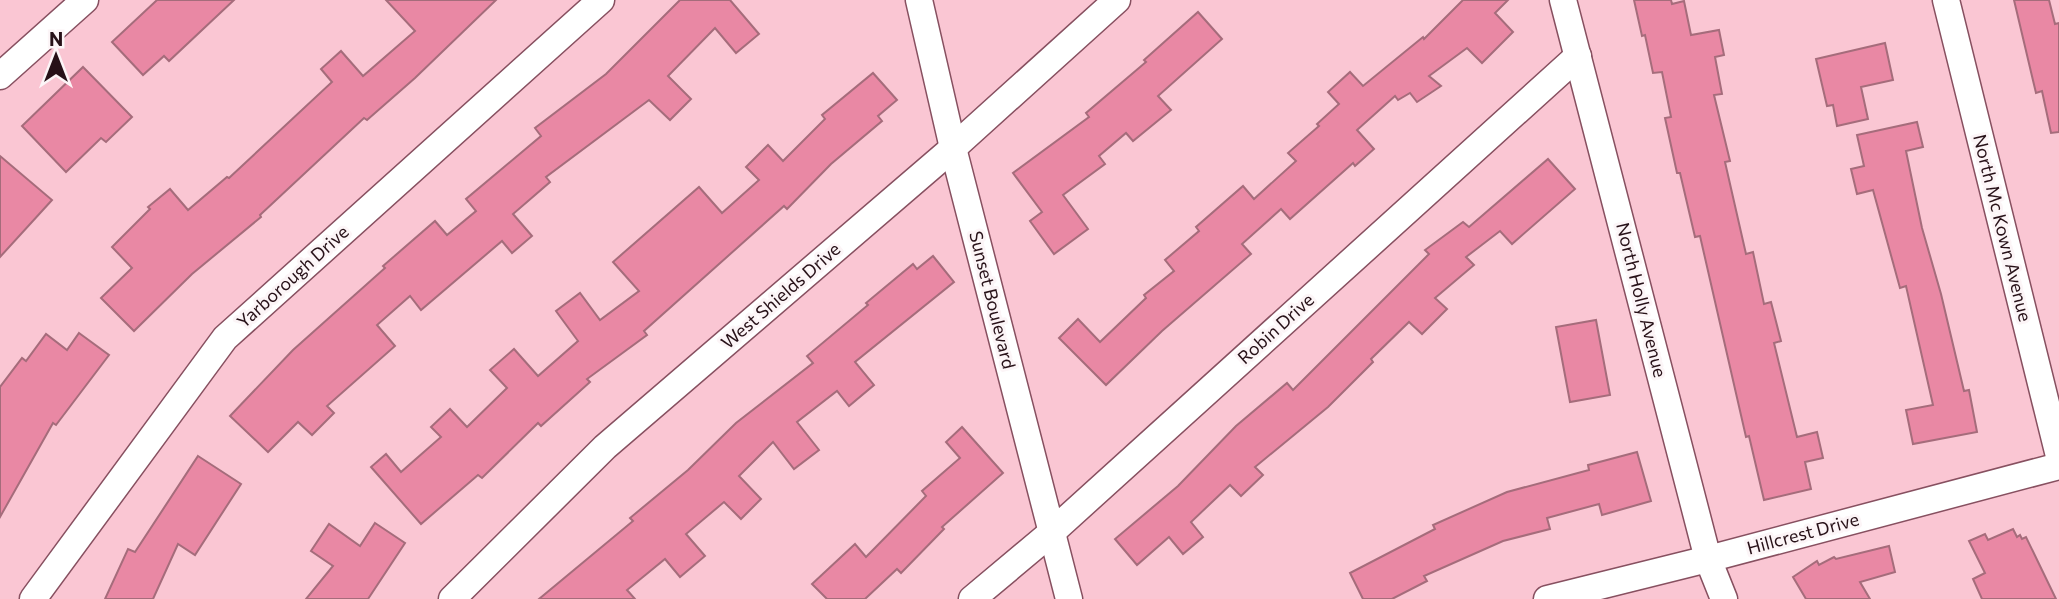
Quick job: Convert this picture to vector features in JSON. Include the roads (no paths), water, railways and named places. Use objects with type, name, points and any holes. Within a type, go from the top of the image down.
[{"type":"street","points":[[0,76],[85,0]]},
{"type":"street","name":"Yarborough Drive","points":[[33,599],[226,338],[601,0]]},
{"type":"street","name":"Sunset Boulevard","points":[[919,0],[953,148],[1069,599]]},
{"type":"street","name":"West Shields Drive","points":[[452,599],[605,447],[953,148],[1117,0]]},
{"type":"street","name":"North Holly Avenue","points":[[1563,0],[1708,559],[1724,599]]},
{"type":"street","name":"North Mc Kown Avenue","points":[[1945,0],[2059,456]]},
{"type":"street","name":"Robin Drive","points":[[972,599],[1052,532],[1578,56]]},
{"type":"street","name":"Hillcrest Drive","points":[[1547,599],[2059,466]]}]
